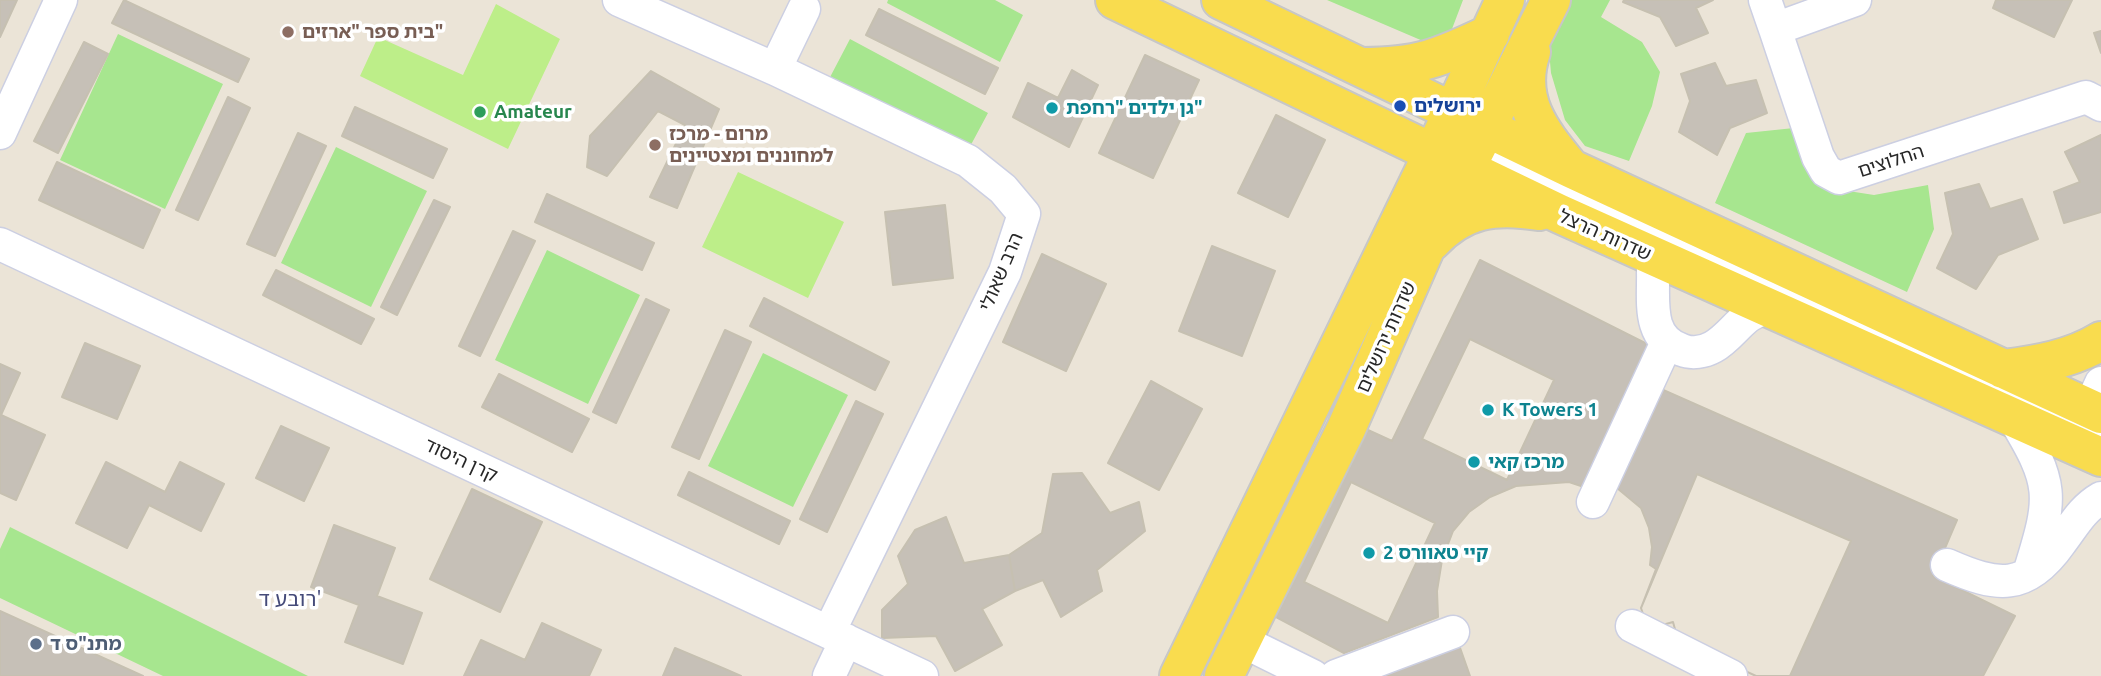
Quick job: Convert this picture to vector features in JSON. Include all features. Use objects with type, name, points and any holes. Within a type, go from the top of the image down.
[{"type":"main road","name":"שדרות הרצל","points":[[1116,0],[1456,140],[1572,169],[2003,369],[2095,427]]},
{"type":"main road","name":"שדרות הרצל","points":[[1220,0],[1360,67],[1560,214],[1645,240],[1765,308],[2013,417],[2095,427]]},
{"type":"main road","name":"שדרות ירושלים","points":[[1179,676],[1456,140],[1548,6]]},
{"type":"main road","points":[[1548,6],[1527,63],[1526,90],[1531,110],[1542,133],[1572,169]]},
{"type":"main road","name":"שדרות ירושלים","points":[[1224,676],[1346,429],[1425,249],[1456,140],[1497,17]]},
{"type":"main road","points":[[1360,67],[1395,67],[1445,55],[1497,17]]},
{"type":"main road","points":[[1425,249],[1452,224],[1479,210],[1515,207],[1560,214]]},
{"type":"main road","points":[[2003,369],[2036,365],[2101,341]]},
{"type":"street","points":[[0,134],[61,0]]},
{"type":"street","name":"הרב שאולי","points":[[619,0],[775,69],[968,162],[1003,188],[1024,214],[1005,272],[838,636]]},
{"type":"street","points":[[1211,0],[1385,91],[1456,140],[1805,326]]},
{"type":"street","points":[[1765,0],[1775,29],[1855,0]]},
{"type":"street","points":[[775,69],[804,9]]},
{"type":"street","name":"החלוצים","points":[[1775,29],[1818,157],[1826,171],[1839,178],[2086,97],[2101,105]]},
{"type":"street","points":[[1645,240],[1654,271],[1653,316],[1656,328],[1667,342],[1687,352],[1705,350],[1723,339],[1747,317],[1765,308]]},
{"type":"street","points":[[1645,240],[2095,427]]},
{"type":"street","name":"קרן היסוד","points":[[0,244],[922,676]]},
{"type":"street","points":[[1593,502],[1667,342]]},
{"type":"street","points":[[2013,417],[2041,467],[2048,501],[2028,575]]},
{"type":"street","points":[[1947,565],[1990,582],[2028,575],[2055,550],[2077,518],[2101,498]]},
{"type":"street","points":[[1632,626],[1731,676]]},
{"type":"street","points":[[1336,676],[1453,632]]},
{"type":"street","points":[[829,676],[838,636]]},
{"type":"street","points":[[1242,641],[1313,676]]},
{"type":"green space","points":[[888,0],[995,0],[1023,15],[1000,62],[887,3]]},
{"type":"green space","points":[[1327,0],[1463,0],[1444,50]]},
{"type":"green space","points":[[1561,0],[1610,0],[1601,17],[1642,42],[1660,72],[1652,106],[1629,161],[1585,146],[1565,120],[1551,73],[1547,28]]},
{"type":"green space","name":"Amateur","points":[[496,4],[560,39],[508,149],[360,76],[378,37],[463,75]]},
{"type":"green space","points":[[118,34],[223,84],[165,209],[60,160]]},
{"type":"green space","points":[[850,39],[988,113],[966,154],[828,81]]},
{"type":"green space","points":[[1794,128],[1842,190],[1874,195],[1928,185],[1934,229],[1907,292],[1715,203],[1746,133]]},
{"type":"green space","points":[[336,147],[427,191],[371,307],[281,263]]},
{"type":"green space","points":[[738,172],[844,222],[808,298],[702,247]]},
{"type":"green space","points":[[547,250],[640,295],[588,404],[495,360]]},
{"type":"green space","points":[[763,353],[848,395],[793,507],[708,466]]},
{"type":"green space","points":[[10,527],[308,676],[163,676],[0,598],[0,549]]},
{"type":"building","points":[[0,0],[17,0],[0,37]]},
{"type":"building","points":[[124,0],[249,59],[238,82],[112,23]]},
{"type":"building","points":[[1713,0],[1696,8],[1708,33],[1676,46],[1660,17],[1623,2]]},
{"type":"building","points":[[1996,0],[2072,0],[2054,37],[1993,8]]},
{"type":"building","points":[[879,9],[998,68],[985,94],[866,35]]},
{"type":"building","points":[[2101,31],[2101,53],[2094,33]]},
{"type":"building","points":[[84,42],[108,54],[58,153],[34,141]]},
{"type":"building","points":[[1145,55],[1199,80],[1153,178],[1099,153]]},
{"type":"building","points":[[1715,63],[1726,86],[1756,80],[1767,113],[1730,128],[1717,155],[1679,132],[1690,101],[1681,74]]},
{"type":"building","name":"גן ילדים \"רחפת\"","points":[[1072,70],[1098,85],[1069,147],[1013,117],[1028,83],[1058,98]]},
{"type":"building","points":[[651,71],[719,109],[677,208],[650,197],[685,125],[658,111],[607,176],[587,167],[590,136]]},
{"type":"building","points":[[228,97],[250,108],[198,220],[176,210]]},
{"type":"building","points":[[355,107],[447,149],[433,178],[342,136]]},
{"type":"building","points":[[1276,115],[1325,140],[1288,217],[1238,193]]},
{"type":"building","points":[[298,133],[326,146],[275,256],[247,244]]},
{"type":"building","points":[[2101,135],[2101,212],[2064,223],[2054,192],[2080,182],[2065,152]]},
{"type":"building","points":[[57,162],[160,210],[143,248],[39,200]]},
{"type":"building","points":[[1979,184],[1990,209],[2022,199],[2038,239],[1998,255],[1976,289],[1937,268],[1953,234],[1945,193]]},
{"type":"building","points":[[547,194],[654,243],[642,270],[535,222]]},
{"type":"building","points":[[434,200],[450,207],[397,315],[381,307]]},
{"type":"building","points":[[945,205],[953,278],[893,285],[885,212]]},
{"type":"building","points":[[513,231],[535,241],[480,356],[459,346]]},
{"type":"building","points":[[1212,246],[1275,271],[1242,356],[1179,331]]},
{"type":"building","points":[[1042,254],[1106,284],[1066,371],[1003,342]]},
{"type":"building","name":"מרכז קאי","points":[[1480,260],[1651,346],[1584,487],[1569,482],[1516,486],[1490,497],[1469,512],[1453,531],[1442,560],[1437,591],[1438,617],[1344,653],[1276,617],[1368,430],[1392,441]]},
{"type":"building","points":[[276,270],[374,319],[361,344],[263,295]]},
{"type":"building","points":[[764,298],[889,362],[875,390],[750,326]]},
{"type":"building","points":[[646,299],[669,310],[616,423],[593,412]]},
{"type":"building","points":[[725,330],[751,342],[699,459],[672,447]]},
{"type":"building","name":"K Towers 1","points":[[1470,339],[1554,380],[1507,480],[1422,439]]},
{"type":"building","points":[[85,343],[140,366],[117,419],[62,397]]},
{"type":"building","points":[[0,364],[20,373],[1,415],[45,435],[16,500],[0,493]]},
{"type":"building","points":[[499,374],[589,419],[572,452],[482,407]]},
{"type":"building","points":[[1151,381],[1202,409],[1159,490],[1108,463]]},
{"type":"building","points":[[1661,389],[1957,520],[1933,576],[2015,616],[1983,676],[1756,676],[1678,640],[1673,622],[1648,629],[1641,608],[1656,569],[1650,565],[1652,547],[1649,528],[1641,508],[1617,488]]},
{"type":"building","points":[[856,401],[883,414],[827,532],[800,519]]},
{"type":"building","points":[[281,426],[329,448],[304,501],[256,478]]},
{"type":"building","points":[[106,462],[165,492],[180,462],[224,484],[201,531],[149,505],[127,548],[76,523]]},
{"type":"building","points":[[689,472],[790,521],[779,544],[678,495]]},
{"type":"building","points":[[1082,473],[1110,513],[1139,502],[1145,531],[1097,570],[1102,591],[1061,617],[1043,580],[1015,591],[1009,555],[1042,533],[1053,474]]},
{"type":"building","points":[[1697,474],[1851,541],[1790,676],[1756,676],[1678,640],[1673,622],[1648,629],[1641,608]]},
{"type":"building","name":"קיי טאוורס 2","points":[[1351,482],[1435,523],[1388,623],[1304,582]]},
{"type":"building","points":[[472,489],[542,522],[500,612],[430,579]]},
{"type":"building","points":[[946,517],[964,563],[1009,555],[1015,591],[982,609],[1002,645],[955,671],[936,636],[882,638],[882,610],[908,584],[898,556],[915,530]]},
{"type":"building","points":[[334,525],[395,548],[377,596],[422,613],[403,664],[345,642],[359,605],[311,587]]},
{"type":"building","name":"מתנ\"ס ד","points":[[0,611],[143,676],[0,676]]},
{"type":"building","points":[[542,623],[601,650],[589,676],[464,676],[481,640],[525,660]]},
{"type":"building","points":[[1458,642],[1470,676],[1366,676]]},
{"type":"building","points":[[675,648],[725,669],[741,676],[663,676]]},
{"type":"place","name":"בית ספר \"ארזים\"","points":[[288,32]]},
{"type":"place","name":"ירושלים","points":[[1400,106]]},
{"type":"place","name":"גן ילדים \"רחפת\"","points":[[1052,108]]},
{"type":"place","name":"Amateur","points":[[480,112]]},
{"type":"place","name":"מרום - מרכז למחוננים ומצטיינים","points":[[655,145]]},
{"type":"place","name":"K Towers 1","points":[[1488,410]]},
{"type":"place","name":"מרכז קאי","points":[[1474,462]]},
{"type":"place","name":"קיי טאוורס 2","points":[[1369,553]]},
{"type":"place","name":"מתנ\"ס ד","points":[[36,644]]},
{"type":"district","name":"רובע ד'","points":[[290,599]]}]
